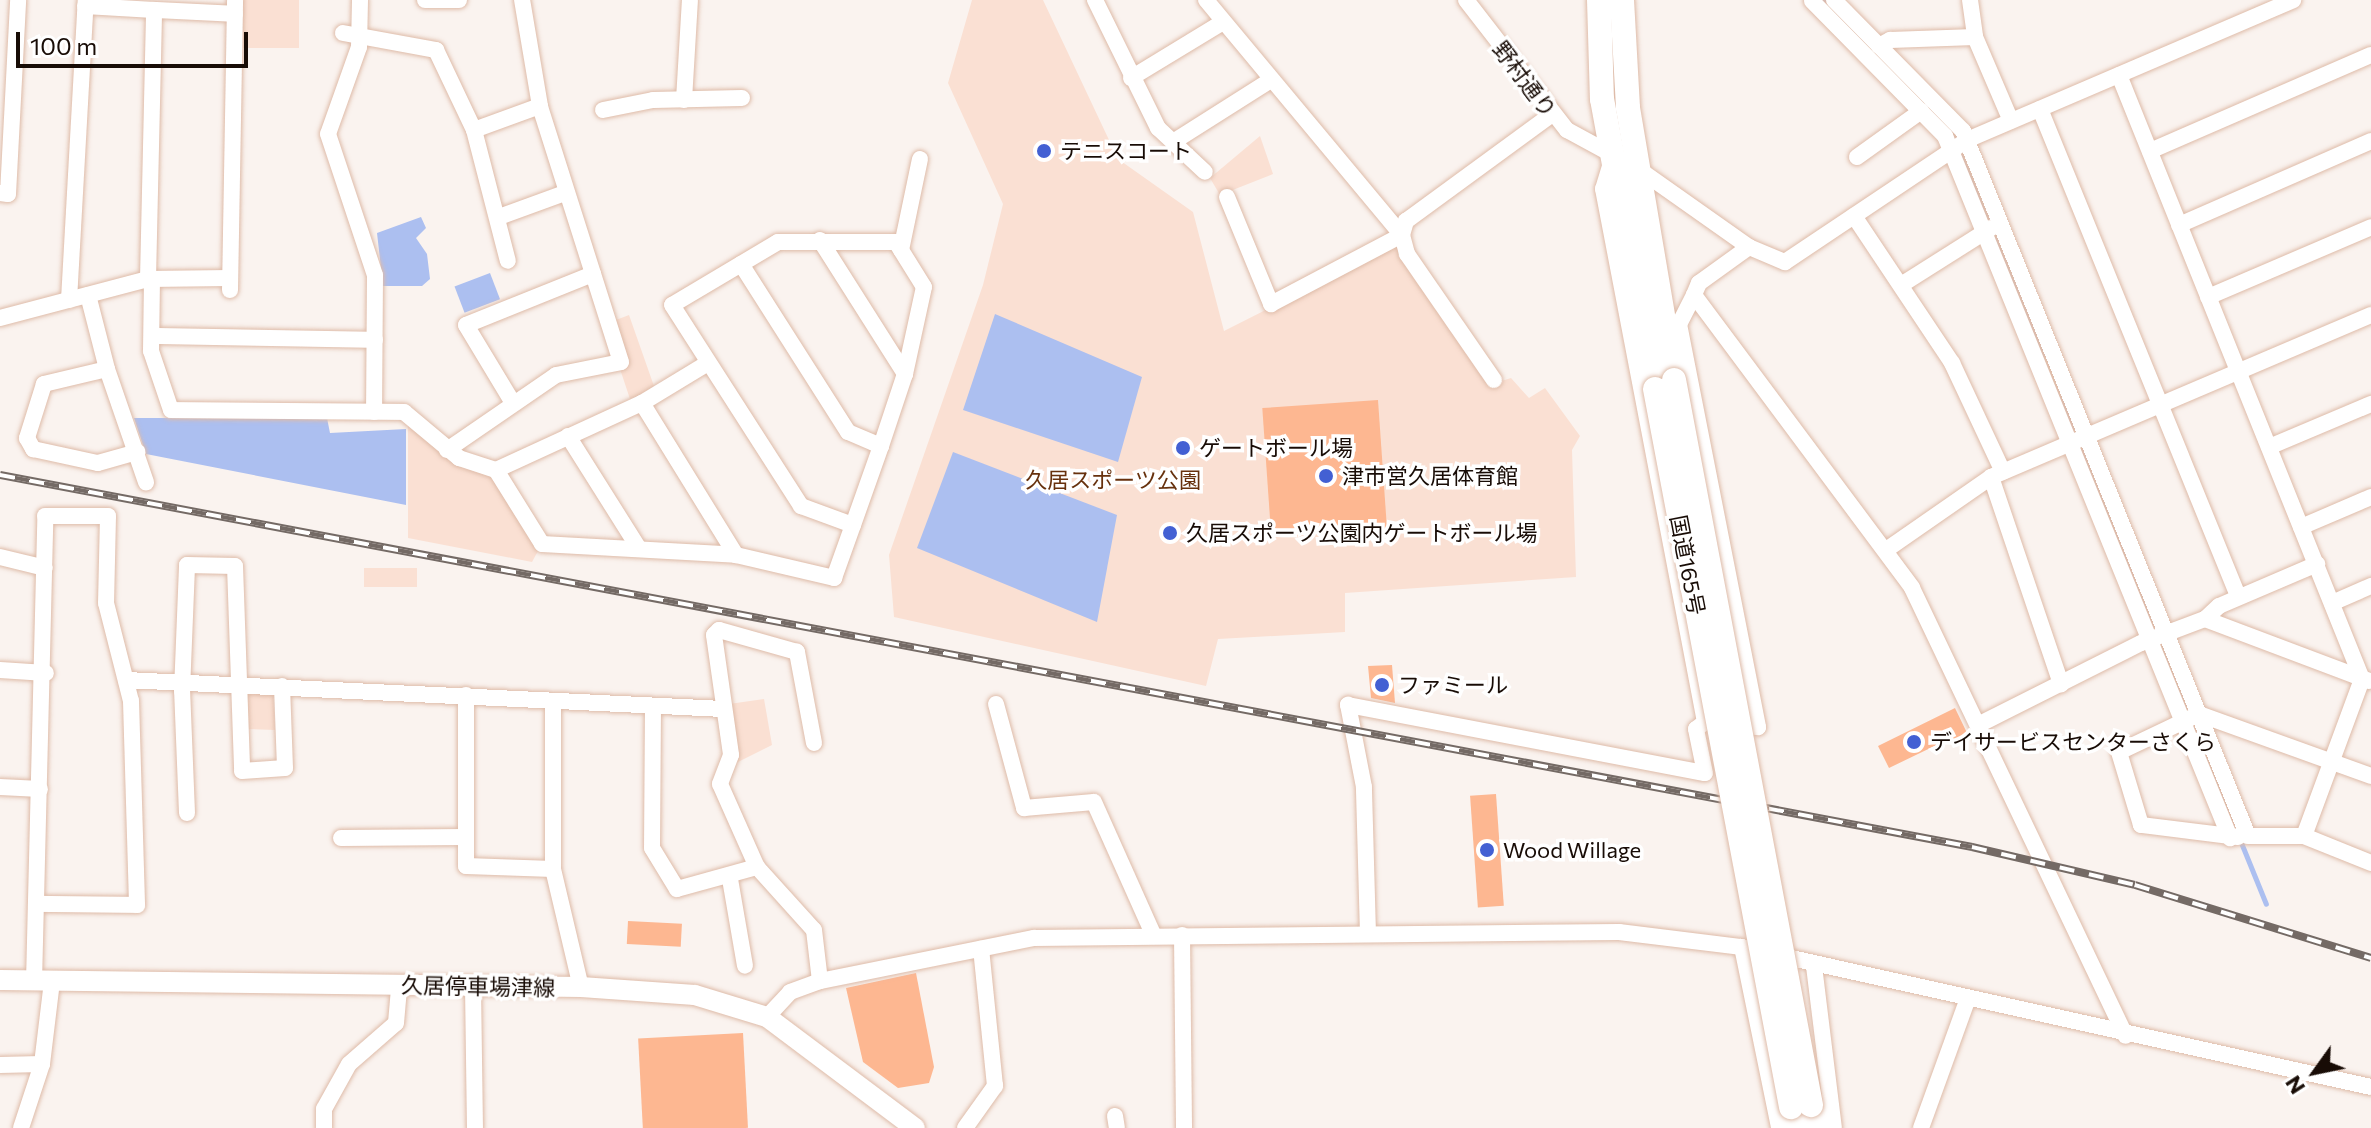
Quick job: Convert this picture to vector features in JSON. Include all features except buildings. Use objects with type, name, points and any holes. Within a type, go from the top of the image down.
[{"type":"highway","name":"国道165号","points":[[1599,0],[1602,99],[1664,385],[1798,1119]]},
{"type":"highway","name":"国道165号","points":[[1622,0],[1637,168],[1664,385]]},
{"type":"main road","name":"久居停車場津線","points":[[0,980],[581,987],[695,995],[767,1017],[915,1128]]},
{"type":"street","points":[[3,197],[8,29],[18,0]]},
{"type":"street","points":[[360,0],[328,134],[373,262],[374,412]]},
{"type":"street","points":[[425,0],[459,0]]},
{"type":"street","points":[[447,450],[556,375],[621,362],[565,193],[540,106],[522,0]]},
{"type":"street","points":[[684,100],[690,0]]},
{"type":"street","points":[[1095,0],[1158,128],[1205,172]]},
{"type":"street","points":[[1206,0],[1269,81],[1402,235],[1407,254],[1494,380]]},
{"type":"street","name":"野村通り","points":[[1466,0],[1551,115],[1637,168],[1749,247],[1785,262],[1854,216]]},
{"type":"street","points":[[1834,0],[1879,46],[1959,144],[2239,837]]},
{"type":"street","points":[[1970,0],[1975,37],[2011,121]]},
{"type":"street","points":[[2061,684],[1997,474],[1952,363],[1854,216],[1959,144],[2293,0]]},
{"type":"street","points":[[1812,1],[1921,111],[1959,144]]},
{"type":"street","points":[[0,318],[150,279],[230,284],[235,7],[154,10],[85,3],[69,300]]},
{"type":"street","points":[[154,10],[152,336],[171,410],[410,414],[447,450],[496,470],[542,544],[638,547],[736,555],[834,578],[853,525],[881,446],[905,374],[924,287],[896,242],[778,242],[672,305],[801,506],[853,525]]},
{"type":"street","points":[[1131,78],[1223,22]]},
{"type":"street","points":[[351,34],[436,50],[474,130],[508,261]]},
{"type":"street","points":[[1879,46],[1890,40],[1975,37]]},
{"type":"street","points":[[2150,151],[2371,55]]},
{"type":"street","points":[[2119,75],[2332,603],[2367,680],[2304,836]]},
{"type":"street","points":[[1173,142],[1269,81]]},
{"type":"street","points":[[603,110],[684,100],[742,98]]},
{"type":"street","points":[[474,130],[540,106]]},
{"type":"street","points":[[2040,109],[2238,596]]},
{"type":"street","points":[[1857,157],[1921,111]]},
{"type":"street","points":[[1227,197],[1271,304],[1402,235],[1406,221],[1551,115]]},
{"type":"street","points":[[2179,225],[2371,141]]},
{"type":"street","points":[[1613,156],[1603,174],[1607,210],[1705,722]]},
{"type":"street","points":[[901,250],[920,159]]},
{"type":"street","points":[[499,217],[565,193]]},
{"type":"street","points":[[1901,285],[1992,227]]},
{"type":"street","points":[[2208,297],[2371,227]]},
{"type":"street","points":[[820,240],[905,374]]},
{"type":"street","points":[[1368,934],[1364,787],[1348,705],[1705,773],[1696,729],[1705,722],[1758,727],[1679,324],[1699,283],[1749,247]]},
{"type":"street","points":[[741,264],[848,432],[881,446]]},
{"type":"street","points":[[513,403],[466,325],[593,274]]},
{"type":"street","points":[[88,295],[107,369],[146,482]]},
{"type":"street","points":[[1694,295],[1912,588],[2126,1036]]},
{"type":"street","points":[[1886,550],[1997,474],[2371,315]]},
{"type":"street","points":[[152,336],[375,340]]},
{"type":"street","points":[[496,470],[642,403],[708,363]]},
{"type":"street","points":[[107,369],[44,384],[27,438],[33,449],[98,463],[137,452]]},
{"type":"street","points":[[642,403],[736,555]]},
{"type":"street","points":[[2269,447],[2371,404]]},
{"type":"street","points":[[568,436],[638,547]]},
{"type":"street","points":[[2301,527],[2371,497]]},
{"type":"street","points":[[21,1128],[42,1064],[43,981],[36,904],[46,673],[45,516],[108,516],[106,603],[126,680],[137,905],[36,904]]},
{"type":"street","points":[[0,557],[45,568]]},
{"type":"street","points":[[1978,725],[2157,636],[2205,619],[2238,596],[2317,564]]},
{"type":"street","points":[[187,813],[184,683],[187,565],[235,566],[242,771],[285,768],[282,686]]},
{"type":"street","points":[[2332,603],[2371,586]]},
{"type":"street","points":[[2205,619],[2367,680]]},
{"type":"street","points":[[814,743],[797,652],[719,630],[710,640],[731,755],[720,784],[757,867],[814,930],[820,981]]},
{"type":"street","points":[[0,670],[46,673]]},
{"type":"street","points":[[126,680],[723,709]]},
{"type":"street","points":[[466,695],[466,866],[553,869]]},
{"type":"street","points":[[553,702],[553,869],[581,987]]},
{"type":"street","points":[[996,704],[1024,808],[1094,802],[1153,934]]},
{"type":"street","points":[[653,706],[652,848],[677,889],[730,879],[757,867]]},
{"type":"street","points":[[2371,776],[2190,716],[2119,752],[2141,825],[2239,837],[2304,836],[2371,863]]},
{"type":"street","points":[[0,787],[40,789]]},
{"type":"street","points":[[341,838],[466,837]]},
{"type":"street","points":[[730,879],[745,966]]},
{"type":"street","points":[[767,1017],[790,992],[820,981],[1034,938],[1153,934],[1619,932],[1742,947],[1967,1001],[2371,1087]]},
{"type":"street","points":[[1182,935],[1184,1128]]},
{"type":"street","name":"国道165号","points":[[1742,947],[1798,1119]]},
{"type":"street","points":[[965,1128],[995,1086],[981,949]]},
{"type":"street","points":[[1814,966],[1834,1128]]},
{"type":"street","points":[[324,1128],[324,1109],[349,1064],[396,1023],[399,986]]},
{"type":"street","points":[[473,987],[475,1128]]},
{"type":"street","points":[[1921,1128],[1967,1001]]},
{"type":"street","points":[[0,1065],[42,1064]]},
{"type":"green space","points":[[243,0],[299,0],[299,48],[243,48]]},
{"type":"green space","name":"久居スポーツ公園","points":[[972,0],[1043,0],[1118,159],[1193,212],[1224,331],[1395,245],[1489,385],[1511,378],[1529,398],[1545,388],[1580,436],[1572,450],[1576,577],[1345,593],[1345,632],[1218,639],[1206,686],[894,617],[889,555],[983,285],[1003,204],[948,83]]},
{"type":"green space","points":[[1260,136],[1273,174],[1220,195],[1210,178]]},
{"type":"green space","points":[[629,315],[655,389],[630,399],[620,369],[628,365],[616,320]]},
{"type":"green space","points":[[408,422],[489,474],[538,551],[532,562],[408,538]]},
{"type":"green space","points":[[364,568],[417,568],[417,587],[364,587]]},
{"type":"green space","points":[[245,691],[273,693],[275,730],[248,729]]},
{"type":"green space","points":[[764,699],[772,745],[738,762],[729,704]]},
{"type":"water","points":[[421,217],[426,228],[416,238],[427,254],[430,279],[422,286],[383,286],[377,233]]},
{"type":"water","points":[[490,273],[500,299],[465,313],[455,287]]},
{"type":"water","points":[[995,314],[1142,377],[1118,462],[963,410]]},
{"type":"water","points":[[134,418],[327,418],[330,433],[406,429],[406,505],[146,454]]},
{"type":"water","points":[[953,452],[1117,515],[1097,622],[917,548]]},
{"type":"waterway","points":[[1823,0],[1911,89]]},
{"type":"waterway","points":[[1949,128],[2042,355]]},
{"type":"waterway","points":[[2060,397],[2266,904]]},
{"type":"railway","points":[[0,475],[1972,847],[2135,885],[2371,958]]},
{"type":"place","name":"テニスコート","points":[[1044,151]]},
{"type":"place","name":"ゲートボール場","points":[[1183,448]]},
{"type":"place","name":"津市営久居体育館","points":[[1326,476]]},
{"type":"place","name":"久居スポーツ公園内ゲートボール場","points":[[1170,533]]},
{"type":"place","name":"ファミール","points":[[1382,685]]},
{"type":"place","name":"デイサービスセンターさくら","points":[[1914,742]]},
{"type":"place","name":"Wood Willage","points":[[1487,850]]}]
